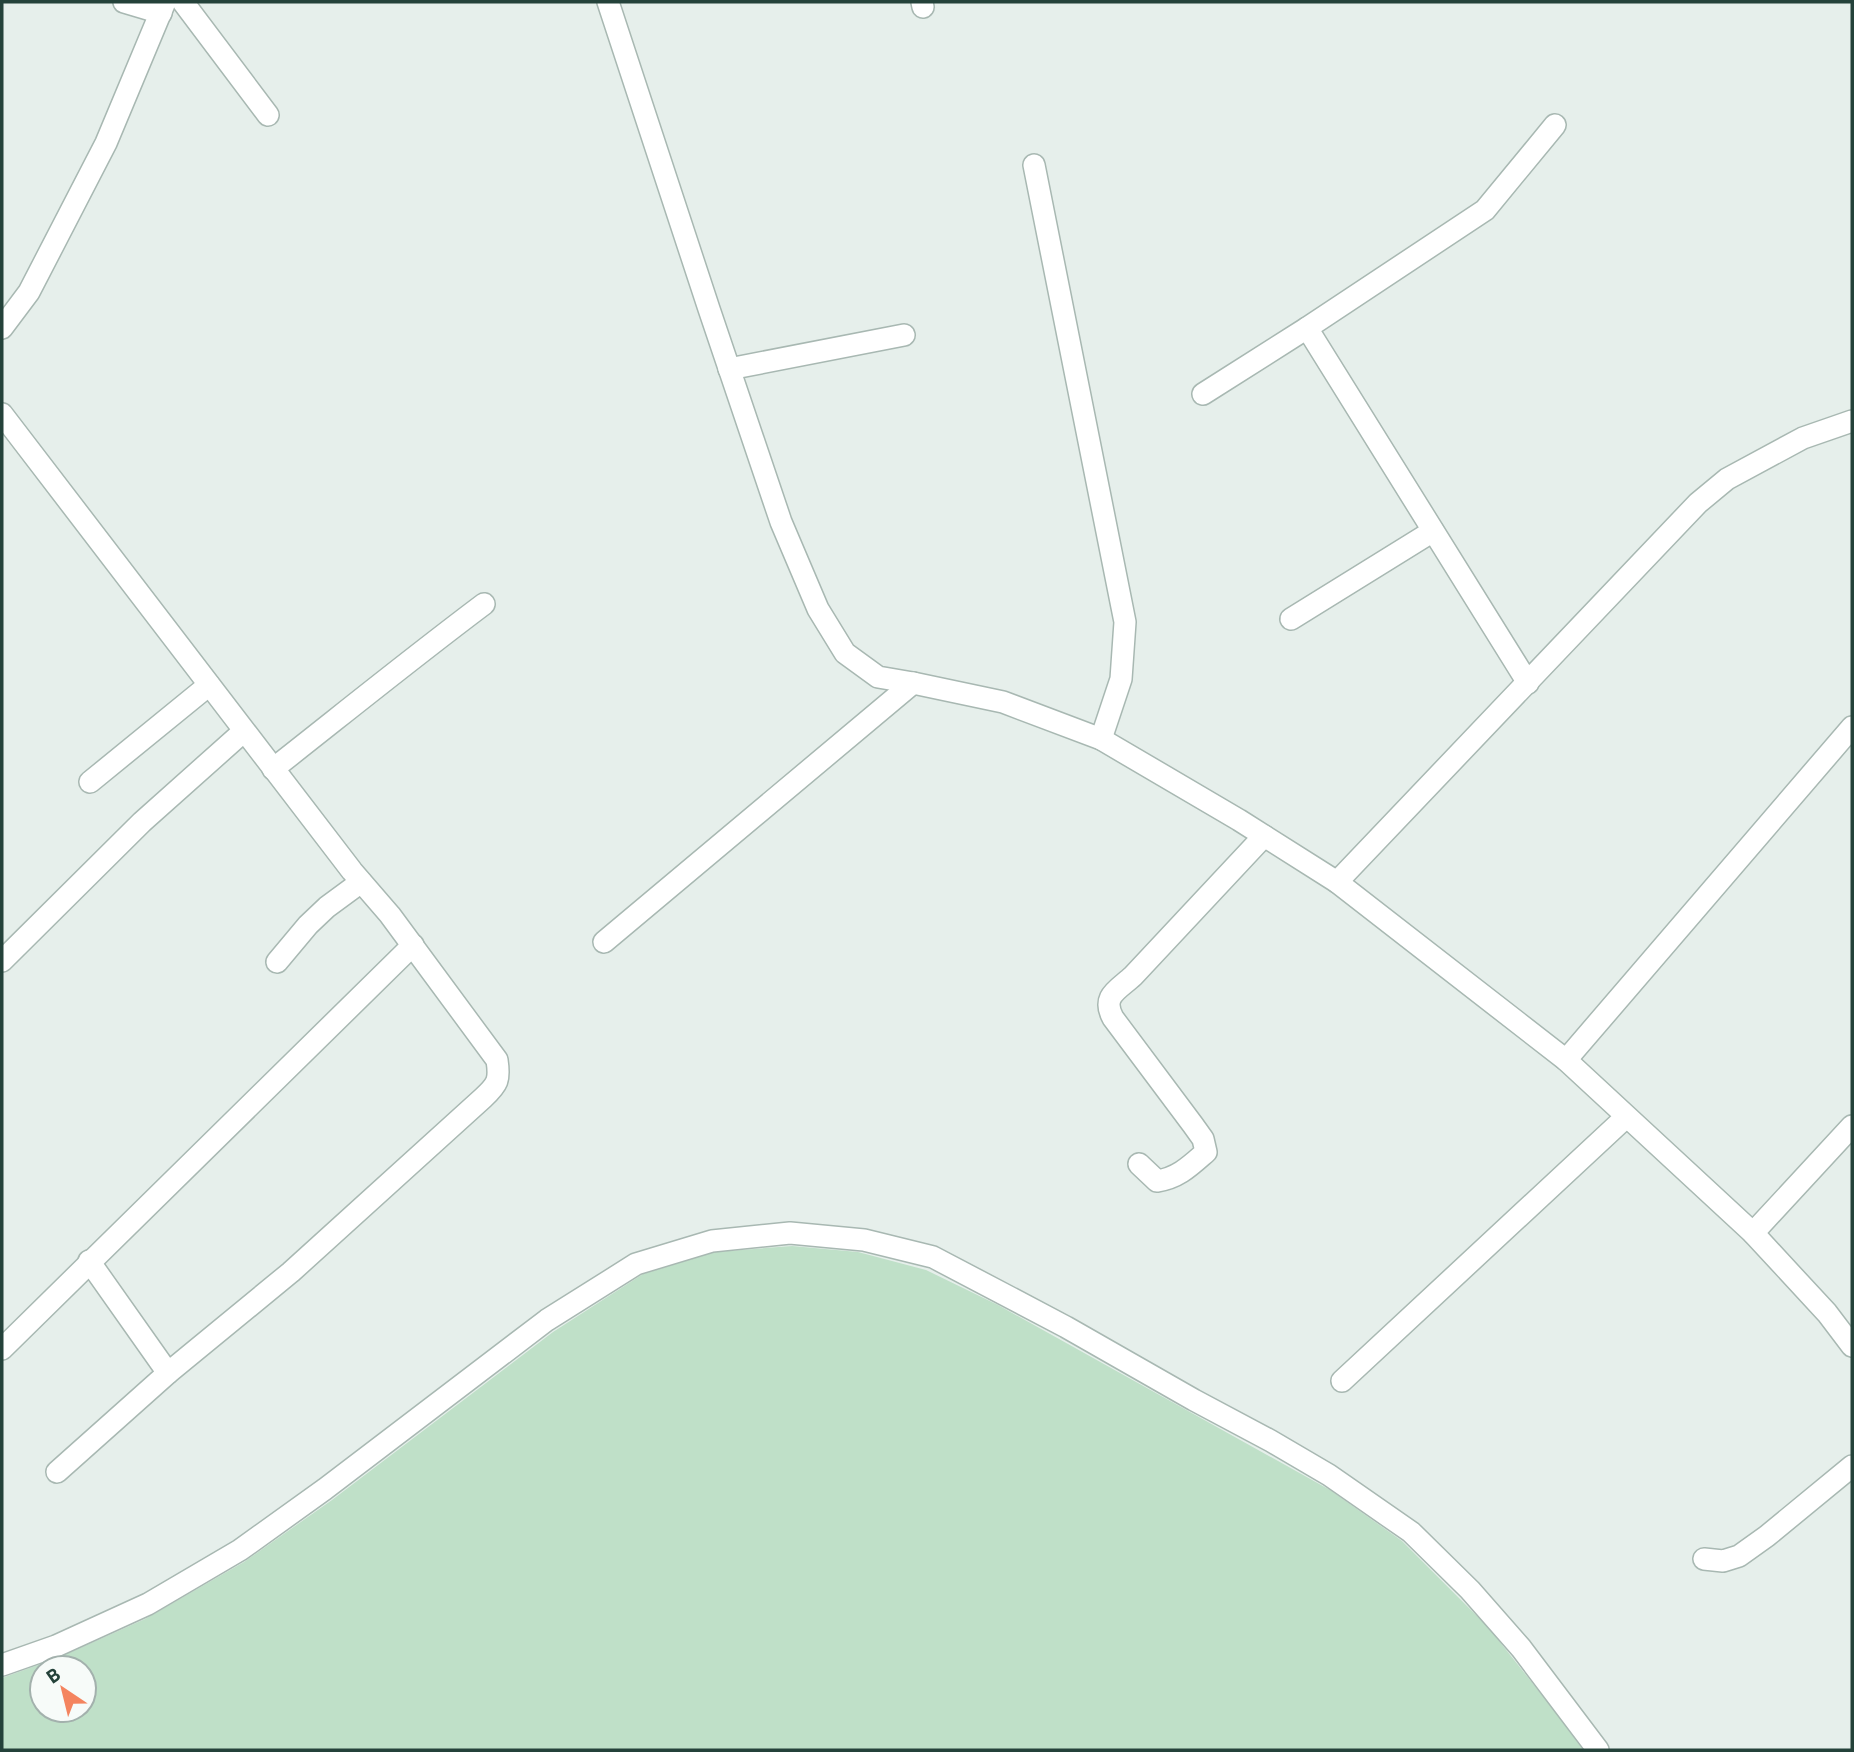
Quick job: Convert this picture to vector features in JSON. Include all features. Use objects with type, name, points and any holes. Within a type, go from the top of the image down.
[{"type":"street","points":[[2,328],[29,292],[106,143],[163,7],[124,2]]},
{"type":"street","points":[[183,2],[268,115]]},
{"type":"street","points":[[611,4],[641,106],[781,522],[818,609],[845,653],[878,677],[1003,702],[1101,739],[1264,835],[1337,882],[1566,1060],[1753,1233],[1827,1312],[1852,1346]]},
{"type":"street","points":[[1203,394],[1485,209],[1555,125]]},
{"type":"street","points":[[1034,165],[1125,622],[1121,679],[1101,739]]},
{"type":"street","points":[[1307,328],[1528,683]]},
{"type":"street","points":[[729,369],[904,335]]},
{"type":"street","points":[[2,414],[272,769],[390,915],[497,1060],[499,1074],[496,1086],[291,1272],[168,1373],[58,1472]]},
{"type":"street","points":[[1337,882],[1698,503],[1727,479],[1803,438],[1852,421]]},
{"type":"street","points":[[1291,619],[1433,531]]},
{"type":"street","points":[[272,769],[396,673],[415,655],[484,604]]},
{"type":"street","points":[[604,942],[913,682]]},
{"type":"street","points":[[90,782],[209,685]]},
{"type":"street","points":[[1566,1060],[1852,727]]},
{"type":"street","points":[[2,961],[142,822],[244,731]]},
{"type":"street","points":[[1139,1164],[1157,1181],[1171,1179],[1206,1152],[1203,1139],[1113,1018],[1108,1008],[1110,997],[1133,976],[1264,835]]},
{"type":"street","points":[[277,962],[318,916],[361,882]]},
{"type":"street","points":[[2,1349],[412,945]]},
{"type":"street","points":[[1342,1381],[1626,1117]]},
{"type":"street","points":[[1753,1233],[1852,1126]]},
{"type":"street","points":[[2,1665],[56,1646],[148,1604],[240,1550],[325,1489],[547,1320],[636,1264],[712,1241],[790,1233],[864,1240],[933,1257],[1066,1327],[1329,1475],[1411,1532],[1470,1590],[1521,1648],[1598,1750]]},
{"type":"street","points":[[89,1261],[168,1373]]},
{"type":"street","points":[[1704,1559],[1723,1561],[1739,1556],[1788,1520],[1852,1466]]},
{"type":"green space","points":[[792,1246],[858,1252],[926,1270],[998,1305],[1330,1490],[1402,1541],[1488,1627],[1583,1750],[2,1750],[2,1678],[28,1669],[28,1724],[98,1724],[98,1654],[67,1654],[145,1619],[244,1562],[332,1500],[553,1332],[643,1274],[715,1252]]}]
